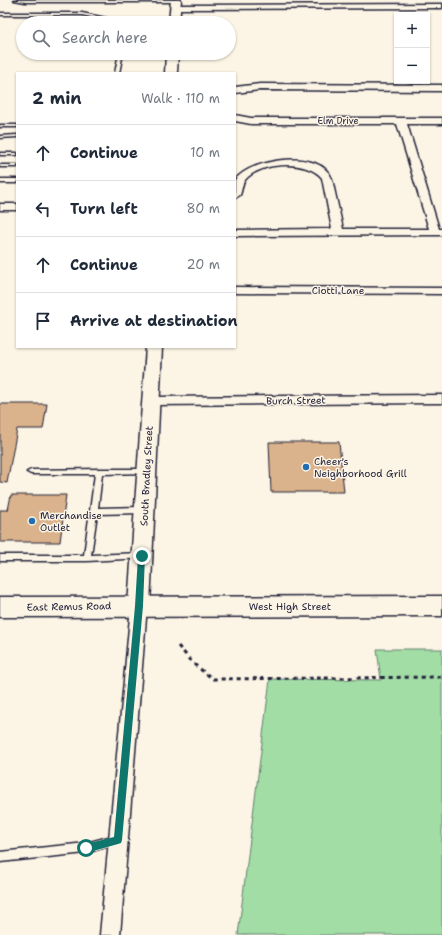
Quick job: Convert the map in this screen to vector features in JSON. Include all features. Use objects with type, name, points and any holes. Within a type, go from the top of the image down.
[{"type":"main road","name":"West High Street","points":[[139,606],[442,606]]},
{"type":"main road","name":"East Remus Road","points":[[0,607],[139,606]]},
{"type":"street","points":[[175,16],[176,3],[442,6]]},
{"type":"street","points":[[171,72],[172,60]]},
{"type":"street","points":[[236,90],[260,87],[442,88]]},
{"type":"street","name":"Elm Drive","points":[[236,118],[251,121],[442,121]]},
{"type":"street","points":[[236,233],[439,232],[401,121]]},
{"type":"street","points":[[236,192],[240,180],[250,172],[262,166],[284,163],[316,166],[326,176],[338,233]]},
{"type":"street","points":[[0,207],[16,207]]},
{"type":"street","name":"Ciotti Lane","points":[[236,290],[442,291]]},
{"type":"street","name":"South Bradley Street","points":[[139,606],[154,348]]},
{"type":"street","name":"Burch Street","points":[[150,401],[442,398]]},
{"type":"street","points":[[110,935],[139,606]]},
{"type":"lane","points":[[16,0],[25,2],[176,3]]},
{"type":"lane","points":[[0,14],[82,14],[92,16]]},
{"type":"lane","points":[[117,72],[120,60]]},
{"type":"lane","points":[[0,126],[16,126]]},
{"type":"lane","points":[[0,136],[16,136]]},
{"type":"lane","points":[[0,154],[16,154]]},
{"type":"lane","points":[[0,166],[16,166]]},
{"type":"lane","points":[[0,181],[16,181]]},
{"type":"lane","points":[[87,558],[99,471]]},
{"type":"lane","points":[[31,472],[146,471]]},
{"type":"lane","points":[[93,511],[144,510]]},
{"type":"lane","points":[[0,558],[87,558],[142,556]]},
{"type":"lane","points":[[0,857],[86,848],[118,840]]},
{"type":"path","points":[[178,646],[195,665],[213,679],[442,677]]},
{"type":"green space","points":[[377,649],[442,649],[442,935],[238,935],[270,679],[381,680]]},
{"type":"building","points":[[0,404],[47,404],[43,429],[17,429],[7,483],[0,482]]},
{"type":"building","name":"Cheer's Neighborhood Grill","points":[[269,442],[339,442],[344,492],[271,492]]},
{"type":"building","points":[[11,495],[66,495],[60,542],[0,542],[0,510],[8,510]]},
{"type":"place","name":"Cheer's Neighborhood Grill","points":[[306,467]]},
{"type":"place","name":"Merchandise Outlet","points":[[32,521]]},
{"type":"route","points":[[86,848],[118,840],[139,606],[142,556]]}]
